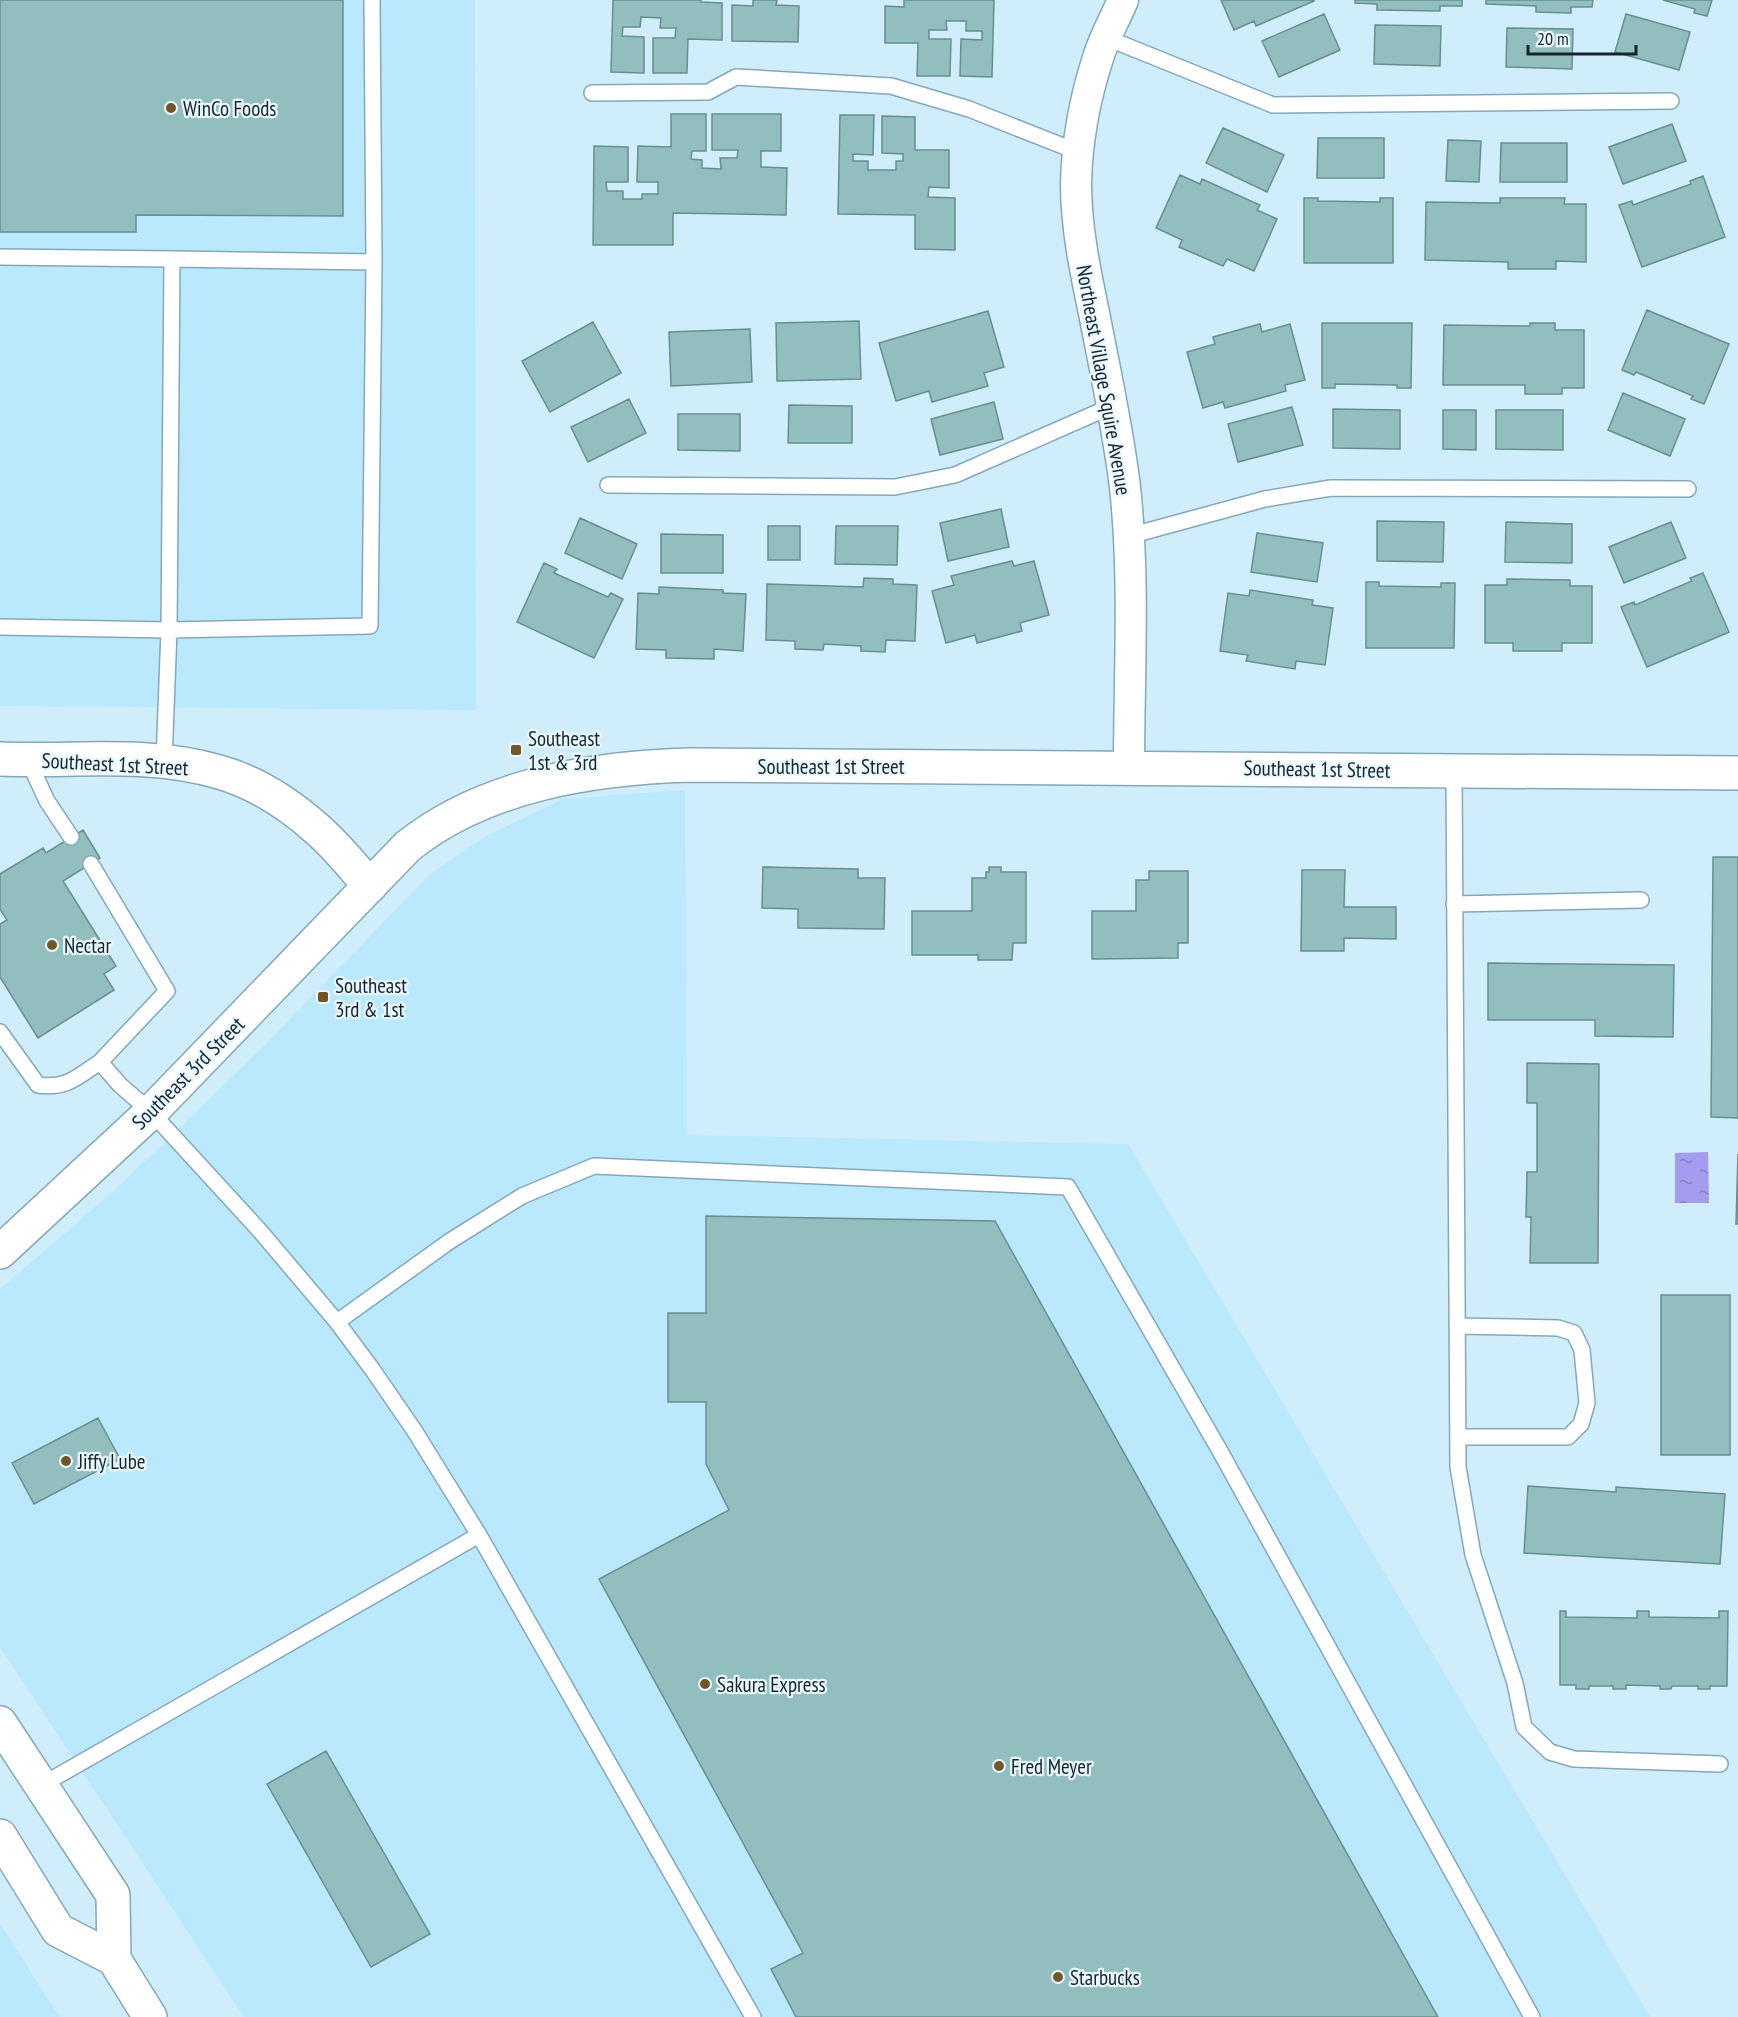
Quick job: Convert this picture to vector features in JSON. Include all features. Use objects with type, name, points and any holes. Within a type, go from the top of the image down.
[{"type":"main road","name":"Southeast 1st Street","points":[[14,759],[164,762],[219,771],[248,782],[317,829],[370,886],[408,846],[426,832],[460,814],[508,794],[568,777],[606,771],[690,765],[1738,773]]},
{"type":"main road","name":"Southeast 3rd Street","points":[[2,1246],[151,1112],[370,886]]},
{"type":"main road","points":[[0,1723],[113,1895],[114,1959]]},
{"type":"main road","points":[[0,1836],[58,1930],[114,1959],[150,2017]]},
{"type":"street","name":"Northeast Village Squire Avenue","points":[[1123,0],[1098,56],[1087,98],[1078,152],[1076,184],[1078,227],[1112,406],[1129,536],[1129,768]]},
{"type":"lane","points":[[0,627],[169,630],[370,626],[374,262],[372,0]]},
{"type":"lane","points":[[1107,38],[1274,105],[1671,101]]},
{"type":"lane","points":[[592,93],[708,92],[736,77],[891,86],[969,109],[1078,152]]},
{"type":"lane","points":[[0,257],[374,262]]},
{"type":"lane","points":[[164,762],[169,630],[172,259]]},
{"type":"lane","points":[[608,485],[895,487],[955,475],[1112,406]]},
{"type":"lane","points":[[1129,536],[1265,499],[1331,488],[1688,489]]},
{"type":"lane","points":[[14,759],[71,837]]},
{"type":"lane","points":[[1454,771],[1458,1467],[1473,1555],[1515,1683],[1524,1727],[1550,1752],[1574,1759],[1720,1764]]},
{"type":"lane","points":[[0,1032],[38,1085],[54,1087],[70,1082],[100,1062],[167,990],[91,864]]},
{"type":"lane","points":[[1454,904],[1641,900]]},
{"type":"lane","points":[[100,1062],[120,1085],[151,1112],[260,1231],[337,1322],[414,1430],[479,1535],[753,2017]]},
{"type":"lane","points":[[337,1322],[450,1240],[522,1196],[594,1166],[1068,1187],[1220,1451],[1532,2017]]},
{"type":"lane","points":[[1457,1326],[1558,1328],[1574,1333],[1582,1350],[1587,1403],[1581,1424],[1568,1437],[1458,1437]]},
{"type":"lane","points":[[40,1786],[479,1535]]},
{"type":"shaded area","points":[[0,0],[475,0],[476,710],[0,706]]},
{"type":"shaded area","points":[[685,790],[687,1135],[1128,1144],[1650,2017],[244,2017],[0,1647],[0,1289],[115,1190],[264,1046],[430,874],[488,835],[563,799]]},
{"type":"shaded area","points":[[0,1923],[59,2017],[0,2017]]},
{"type":"water","points":[[1708,1152],[1709,1203],[1675,1203],[1675,1153]]},
{"type":"building","name":"WinCo Foods","points":[[0,0],[343,0],[343,216],[136,215],[136,232],[0,232]]},
{"type":"building","points":[[613,0],[701,0],[701,2],[722,3],[722,40],[688,39],[687,73],[653,73],[653,38],[675,38],[676,28],[660,28],[661,18],[641,17],[640,27],[623,27],[622,36],[644,37],[644,73],[611,72]]},
{"type":"building","points":[[753,0],[777,0],[776,5],[799,6],[798,42],[732,41],[732,5],[753,6]]},
{"type":"building","points":[[904,0],[994,0],[992,77],[960,76],[961,39],[982,40],[982,31],[966,31],[966,21],[946,21],[947,30],[929,30],[929,39],[951,39],[950,76],[917,76],[918,43],[885,43],[885,6],[904,7]]},
{"type":"building","points":[[1221,0],[1314,1],[1256,26],[1254,21],[1234,30]]},
{"type":"building","points":[[1355,0],[1462,0],[1462,6],[1440,6],[1440,11],[1377,10],[1377,4],[1355,3]]},
{"type":"building","points":[[1486,0],[1593,0],[1592,7],[1571,7],[1571,13],[1536,12],[1536,6],[1486,4]]},
{"type":"building","points":[[1663,0],[1712,0],[1707,16],[1694,13],[1695,9]]},
{"type":"building","points":[[1324,14],[1340,50],[1279,77],[1262,41]]},
{"type":"building","points":[[1626,14],[1690,32],[1679,70],[1615,52]]},
{"type":"building","points":[[1375,25],[1441,26],[1440,66],[1374,64]]},
{"type":"building","points":[[1507,28],[1573,29],[1572,69],[1506,67]]},
{"type":"building","points":[[671,114],[706,114],[706,151],[692,151],[691,159],[702,160],[702,168],[721,169],[720,158],[737,158],[738,150],[712,150],[712,114],[781,114],[781,151],[761,151],[761,167],[787,168],[786,215],[673,213],[673,245],[593,245],[594,146],[628,147],[628,182],[606,182],[607,191],[623,191],[623,199],[642,199],[642,194],[658,194],[658,182],[637,182],[638,146],[671,147]]},
{"type":"building","points":[[840,115],[874,115],[873,155],[853,154],[853,161],[868,161],[868,170],[896,170],[896,161],[903,161],[903,154],[882,153],[882,116],[915,117],[915,150],[949,150],[949,188],[929,187],[928,197],[955,198],[955,250],[915,249],[915,215],[838,214]]},
{"type":"building","points":[[1672,124],[1686,161],[1623,184],[1609,147]]},
{"type":"building","points":[[1223,128],[1284,155],[1267,192],[1206,163]]},
{"type":"building","points":[[1318,138],[1384,138],[1384,178],[1317,178]]},
{"type":"building","points":[[1448,140],[1481,141],[1479,182],[1446,181]]},
{"type":"building","points":[[1501,143],[1567,143],[1567,182],[1500,182]]},
{"type":"building","points":[[1180,175],[1200,184],[1202,179],[1260,205],[1257,210],[1277,219],[1254,271],[1227,259],[1223,266],[1179,247],[1182,240],[1156,228]]},
{"type":"building","points":[[1703,176],[1725,237],[1642,267],[1619,205],[1632,201],[1633,205],[1691,184],[1690,181]]},
{"type":"building","points":[[1304,198],[1318,198],[1318,201],[1380,202],[1380,198],[1393,198],[1393,263],[1304,263]]},
{"type":"building","points":[[1500,198],[1565,198],[1564,204],[1586,204],[1586,262],[1556,261],[1556,269],[1508,269],[1508,262],[1425,260],[1426,202],[1500,203]]},
{"type":"building","points":[[1647,310],[1729,344],[1704,404],[1691,399],[1693,396],[1636,372],[1634,375],[1622,370]]},
{"type":"building","points":[[988,311],[1004,367],[984,373],[988,386],[932,402],[929,391],[896,401],[879,343]]},
{"type":"building","points":[[859,321],[861,379],[777,381],[776,323]]},
{"type":"building","points":[[593,322],[621,373],[550,412],[522,361]]},
{"type":"building","points":[[1322,323],[1412,323],[1411,388],[1397,388],[1397,385],[1335,384],[1335,388],[1322,388]]},
{"type":"building","points":[[1530,323],[1555,323],[1555,330],[1584,330],[1584,388],[1562,388],[1562,394],[1525,394],[1525,385],[1443,385],[1444,325],[1530,326]]},
{"type":"building","points":[[1260,324],[1262,332],[1290,324],[1305,380],[1285,385],[1286,391],[1225,408],[1223,402],[1203,408],[1187,352],[1215,344],[1213,337]]},
{"type":"building","points":[[750,329],[752,382],[671,386],[669,332]]},
{"type":"building","points":[[1623,393],[1685,419],[1670,456],[1608,430]]},
{"type":"building","points":[[629,399],[646,433],[588,462],[571,427]]},
{"type":"building","points":[[994,402],[1003,439],[940,455],[931,419]]},
{"type":"building","points":[[789,405],[852,406],[852,443],[788,443]]},
{"type":"building","points":[[1292,407],[1303,445],[1238,462],[1228,424]]},
{"type":"building","points":[[1333,409],[1400,410],[1400,449],[1333,448]]},
{"type":"building","points":[[1443,410],[1476,410],[1476,450],[1443,449]]},
{"type":"building","points":[[1496,410],[1563,410],[1563,450],[1496,449]]},
{"type":"building","points":[[678,414],[740,414],[740,451],[678,450]]},
{"type":"building","points":[[1001,509],[1009,547],[948,561],[940,523]]},
{"type":"building","points":[[580,518],[637,544],[622,579],[565,553]]},
{"type":"building","points":[[1377,521],[1444,522],[1443,562],[1377,561]]},
{"type":"building","points":[[1506,522],[1572,524],[1572,563],[1505,562]]},
{"type":"building","points":[[1671,522],[1686,558],[1624,583],[1609,547]]},
{"type":"building","points":[[768,526],[800,526],[800,560],[768,560]]},
{"type":"building","points":[[836,526],[898,526],[897,565],[835,564]]},
{"type":"building","points":[[1257,533],[1323,543],[1317,582],[1251,572]]},
{"type":"building","points":[[661,534],[723,535],[723,573],[661,573]]},
{"type":"building","points":[[1012,561],[1014,566],[1034,561],[1049,615],[1020,623],[1022,631],[977,643],[975,635],[946,643],[932,591],[954,585],[951,576]]},
{"type":"building","points":[[544,563],[557,569],[554,573],[608,597],[611,593],[623,599],[594,658],[517,622]]},
{"type":"building","points":[[1703,573],[1729,632],[1647,667],[1621,607],[1634,602],[1635,605],[1692,581],[1690,578]]},
{"type":"building","points":[[864,578],[893,579],[893,584],[917,585],[915,641],[886,640],[885,652],[861,651],[861,646],[824,644],[823,650],[795,649],[795,641],[766,640],[767,584],[863,587]]},
{"type":"building","points":[[1507,579],[1570,580],[1570,586],[1592,586],[1592,643],[1562,643],[1562,651],[1513,651],[1513,643],[1485,643],[1485,585],[1507,585]]},
{"type":"building","points":[[1366,582],[1379,582],[1379,586],[1441,587],[1441,583],[1455,583],[1454,648],[1366,648]]},
{"type":"building","points":[[659,587],[723,590],[723,593],[746,594],[743,651],[714,649],[714,659],[666,658],[666,650],[636,649],[638,593],[659,594]]},
{"type":"building","points":[[1250,590],[1313,600],[1312,605],[1333,608],[1325,665],[1296,661],[1295,669],[1246,661],[1248,655],[1220,651],[1228,593],[1249,596]]},
{"type":"building","name":"Nectar","points":[[83,830],[100,858],[63,881],[116,966],[104,974],[114,990],[38,1038],[0,977],[0,924],[7,920],[0,909],[0,874],[43,848],[46,853]]},
{"type":"building","points":[[1713,857],[1738,857],[1738,1118],[1711,1117]]},
{"type":"building","points":[[763,867],[858,869],[858,878],[885,878],[884,929],[798,928],[798,909],[762,908]]},
{"type":"building","points":[[989,867],[1001,867],[1001,872],[1026,872],[1026,943],[1013,943],[1012,960],[978,960],[978,955],[912,955],[912,911],[972,911],[972,878],[986,878]]},
{"type":"building","points":[[1302,870],[1345,870],[1344,907],[1396,907],[1396,939],[1344,938],[1344,951],[1301,951]]},
{"type":"building","points":[[1149,871],[1188,871],[1188,943],[1178,943],[1178,958],[1092,959],[1092,911],[1136,911],[1136,880],[1149,880]]},
{"type":"building","points":[[1488,963],[1674,965],[1673,1037],[1595,1036],[1595,1020],[1488,1020]]},
{"type":"building","points":[[1527,1063],[1599,1064],[1598,1263],[1530,1263],[1531,1217],[1526,1217],[1527,1172],[1537,1172],[1537,1103],[1527,1103]]},
{"type":"building","points":[[1738,1154],[1738,1224],[1736,1224]]},
{"type":"building","name":"Fred Meyer","points":[[706,1216],[995,1221],[1438,2017],[796,2017],[771,1969],[803,1953],[599,1579],[729,1510],[706,1464],[706,1402],[668,1402],[668,1313],[706,1313]]},
{"type":"building","points":[[1661,1295],[1730,1295],[1730,1455],[1661,1455]]},
{"type":"building","name":"Jiffy Lube","points":[[98,1418],[120,1459],[34,1504],[12,1463]]},
{"type":"building","points":[[1528,1486],[1616,1492],[1616,1487],[1725,1494],[1720,1564],[1524,1553]]},
{"type":"building","points":[[1560,1611],[1566,1611],[1566,1617],[1637,1618],[1637,1611],[1649,1611],[1649,1617],[1719,1618],[1719,1611],[1728,1611],[1727,1686],[1698,1689],[1698,1686],[1672,1686],[1671,1689],[1660,1689],[1660,1686],[1626,1685],[1626,1689],[1613,1689],[1613,1686],[1589,1686],[1589,1689],[1576,1689],[1576,1685],[1560,1685]]},
{"type":"building","points":[[326,1751],[430,1934],[371,1967],[267,1784]]},
{"type":"place","name":"WinCo Foods","points":[[171,108]]},
{"type":"place","name":"Southeast 1st & 3rd","points":[[516,750]]},
{"type":"place","name":"Nectar","points":[[52,945]]},
{"type":"place","name":"Southeast 3rd & 1st","points":[[323,997]]},
{"type":"place","name":"Jiffy Lube","points":[[66,1461]]},
{"type":"place","name":"Sakura Express","points":[[705,1684]]},
{"type":"place","name":"Fred Meyer","points":[[999,1766]]},
{"type":"place","name":"Starbucks","points":[[1058,1977]]}]
